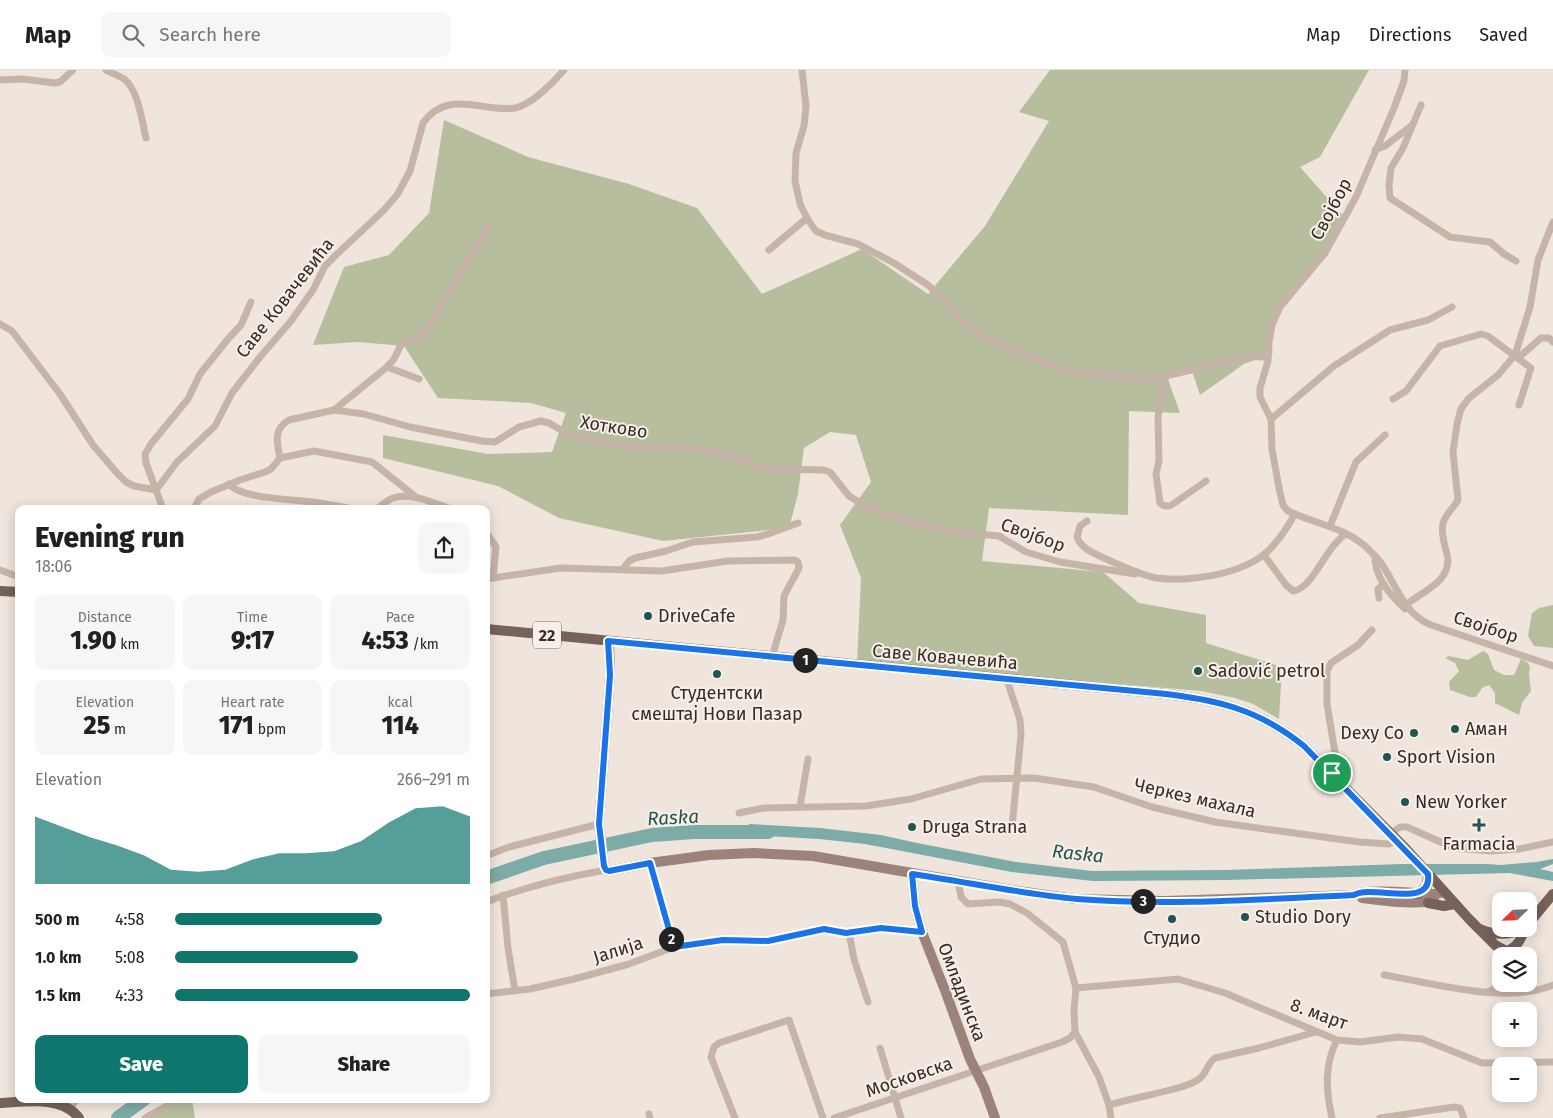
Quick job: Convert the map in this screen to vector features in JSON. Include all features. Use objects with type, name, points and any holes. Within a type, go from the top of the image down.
[{"type":"main road","points":[[0,591],[15,592]]},
{"type":"main road","name":"Саве Ковачевића","points":[[490,629],[1163,694],[1218,702],[1241,710],[1281,729],[1304,746],[1407,850],[1428,874]]},
{"type":"main road","points":[[1422,891],[1428,884],[1428,874]]},
{"type":"main road","name":"22","points":[[1428,874],[1454,904],[1498,947]]},
{"type":"main road","points":[[1538,912],[1553,894]]},
{"type":"main road","points":[[1428,903],[1444,906],[1454,904]]},
{"type":"main road","name":"22","points":[[1479,928],[1492,933]]},
{"type":"main road","points":[[0,1103],[52,1103],[75,1114]]},
{"type":"street","points":[[0,80],[22,79],[55,83],[60,82],[73,70]]},
{"type":"street","points":[[106,70],[128,83],[136,97],[146,138]]},
{"type":"street","name":"Саве Ковачевића","points":[[156,490],[177,462],[214,426],[232,393],[291,321],[313,290],[325,266],[384,210],[397,195],[410,171],[423,123],[428,117],[451,104],[463,103],[503,109],[517,107],[535,97],[564,70]]},
{"type":"street","points":[[802,70],[806,106],[804,126],[796,154],[795,181],[800,204],[807,218],[816,231],[858,244],[894,263],[928,285],[983,337],[1066,371],[1118,378],[1152,379],[1269,352]]},
{"type":"street","name":"Својбор","points":[[1405,70],[1404,81],[1394,108],[1356,197],[1329,246],[1276,315],[1270,335],[1269,352],[1260,388],[1260,397],[1271,419],[1272,449],[1281,498],[1285,508],[1295,514],[1330,526],[1360,543],[1382,564],[1412,613]]},
{"type":"street","points":[[1421,104],[1391,168],[1390,198],[1450,237],[1490,242],[1516,261]]},
{"type":"street","points":[[1376,150],[1385,146],[1412,126]]},
{"type":"street","points":[[769,250],[807,218]]},
{"type":"street","points":[[1517,356],[1530,307],[1538,260],[1553,222]]},
{"type":"street","points":[[280,458],[277,441],[279,429],[283,424],[289,420],[334,410],[387,367],[402,344],[423,335],[459,279],[488,227]]},
{"type":"street","name":"Саве Ковачевића","points":[[162,505],[146,463],[145,454],[160,432],[188,400],[200,374],[241,325],[251,302]]},
{"type":"street","points":[[1271,419],[1334,366],[1390,330],[1428,320],[1452,306]]},
{"type":"street","points":[[0,324],[12,331],[60,394],[93,445],[117,473],[126,482],[134,486],[156,490]]},
{"type":"street","points":[[1393,399],[1406,391],[1440,346],[1481,334],[1488,336],[1517,356],[1530,368],[1519,405]]},
{"type":"street","points":[[1406,605],[1442,580],[1447,570],[1448,560],[1442,528],[1445,517],[1458,500],[1453,452],[1461,408],[1468,399],[1498,375],[1517,356],[1541,338],[1549,338],[1553,342]]},
{"type":"street","points":[[387,367],[419,379]]},
{"type":"street","points":[[1166,375],[1160,399],[1158,420],[1159,461],[1156,474],[1160,503],[1164,506],[1170,506],[1206,481]]},
{"type":"street","name":"Хотково","points":[[334,410],[364,414],[410,427],[495,442],[519,427],[540,421],[549,423],[571,436],[588,439],[642,448],[709,450],[757,466],[776,469],[824,470],[830,472],[850,496],[870,509],[890,515]]},
{"type":"street","points":[[1330,526],[1356,462],[1385,435]]},
{"type":"street","points":[[196,505],[199,499],[211,492],[271,469],[280,458],[314,451],[372,462],[416,497]]},
{"type":"street","points":[[229,484],[233,489],[256,496],[330,505]]},
{"type":"street","points":[[382,505],[391,498],[401,496],[416,497],[439,505]]},
{"type":"street","name":"Својбор","points":[[1087,521],[1080,526],[1076,537],[1084,548],[1137,572],[1157,578],[1205,577],[1228,572],[1264,555],[1282,534],[1295,514]]},
{"type":"street","name":"Својбор","points":[[890,515],[921,525],[956,532],[999,536],[1026,552],[1060,562],[1135,574],[1137,572]]},
{"type":"street","points":[[623,569],[629,561],[635,558],[693,542],[757,536],[798,523]]},
{"type":"street","points":[[1264,555],[1286,585],[1293,591],[1297,591],[1305,585],[1328,552],[1345,534]]},
{"type":"street","points":[[490,538],[496,547],[490,578],[561,568],[662,571],[728,561],[795,560],[798,562],[798,568],[784,596],[783,620],[772,657]]},
{"type":"street","name":"Својбор","points":[[1375,556],[1376,570],[1384,584],[1402,607],[1419,619],[1430,625],[1471,637],[1553,666]]},
{"type":"street","points":[[0,570],[15,576]]},
{"type":"street","points":[[1379,598],[1378,589],[1384,584]]},
{"type":"street","points":[[1332,773],[1337,765],[1327,704],[1327,671],[1331,663],[1358,646],[1372,630]]},
{"type":"street","points":[[605,866],[599,824],[610,675],[608,641]]},
{"type":"street","points":[[1008,680],[1020,720],[1021,735],[1012,827]]},
{"type":"street","points":[[800,807],[808,759]]},
{"type":"street","name":"Черкез махала","points":[[739,812],[764,808],[866,806],[911,799],[981,779],[1034,778],[1094,787],[1152,807],[1214,822],[1359,842],[1389,844],[1398,841]]},
{"type":"street","points":[[490,854],[509,847],[599,824]]},
{"type":"street","points":[[1390,834],[1400,827],[1406,827],[1454,848],[1491,851],[1519,849],[1553,842]]},
{"type":"street","points":[[490,900],[605,866],[614,870],[709,855],[754,853],[813,856],[912,874],[1060,897],[1106,900],[1191,900],[1354,895],[1368,899],[1428,903],[1444,892]]},
{"type":"street","points":[[650,863],[674,947]]},
{"type":"street","name":"Омладинска","points":[[912,874],[915,906],[922,932],[995,1118]]},
{"type":"street","points":[[958,881],[961,897],[968,904],[1004,902],[1022,910],[1063,942],[1076,988],[1074,1011],[1076,1032],[1096,1069],[1109,1105],[1111,1118]]},
{"type":"street","points":[[1354,895],[1370,892],[1444,892]]},
{"type":"street","points":[[503,895],[508,948],[515,991]]},
{"type":"street","name":"Јалија","points":[[490,994],[552,985],[629,964],[674,947],[723,940],[768,941],[824,929],[849,933],[881,928],[922,932]]},
{"type":"street","points":[[849,933],[854,959],[868,1002]]},
{"type":"street","points":[[1384,975],[1468,990],[1517,992]]},
{"type":"street","name":"8. март","points":[[1076,988],[1178,979],[1225,993],[1337,1040],[1360,1042],[1398,1037],[1422,1039],[1482,1063],[1553,1062]]},
{"type":"street","points":[[1537,990],[1553,985]]},
{"type":"street","points":[[1488,992],[1492,990]]},
{"type":"street","points":[[735,1118],[711,1057],[714,1048],[720,1043],[789,1020],[823,1118]]},
{"type":"street","name":"Московска","points":[[834,1118],[1066,1040],[1076,1032]]},
{"type":"street","points":[[1109,1105],[1154,1095],[1191,1083],[1202,1077],[1210,1062],[1215,1058],[1316,1032]]},
{"type":"street","points":[[1332,1118],[1327,1080],[1328,1063],[1337,1040]]},
{"type":"street","points":[[880,1048],[902,1118]]},
{"type":"street","points":[[145,1118],[172,1103]]},
{"type":"street","points":[[1380,1118],[1454,1107],[1460,1108],[1464,1118]]},
{"type":"green space","points":[[1050,70],[1369,70],[1320,157],[1300,167],[1345,218],[1334,238],[1276,315],[1268,361],[1255,360],[1244,364],[1200,395],[1192,371],[1168,379],[1180,413],[1129,411],[1128,515],[989,508],[982,561],[1103,572],[1139,603],[1206,615],[1206,643],[1282,667],[1279,719],[1253,704],[1201,691],[857,662],[861,578],[840,525],[871,482],[856,435],[830,432],[804,448],[798,494],[789,528],[663,541],[559,518],[498,486],[383,458],[383,435],[488,454],[552,452],[566,413],[531,403],[438,398],[404,346],[358,342],[313,345],[344,267],[389,255],[429,213],[444,120],[528,157],[629,184],[697,208],[762,294],[862,249],[928,294],[985,226],[1049,121],[1019,112]]},
{"type":"green space","points":[[1553,605],[1553,648],[1534,646],[1528,636],[1532,613],[1539,608]]},
{"type":"green space","points":[[1483,651],[1488,654],[1494,670],[1504,675],[1514,675],[1521,659],[1528,663],[1530,667],[1531,691],[1522,703],[1519,715],[1495,703],[1495,693],[1489,685],[1482,688],[1476,697],[1470,697],[1450,690],[1449,682],[1459,671],[1455,663],[1445,658],[1449,656],[1468,660]]},
{"type":"green space","points":[[172,1103],[193,1103],[195,1118],[145,1118]]},
{"type":"water","points":[[749,824],[820,828],[881,835],[1016,862],[1092,871],[1225,870],[1402,864],[1501,865],[1553,859],[1553,864],[1540,869],[1553,872],[1553,881],[1509,873],[1226,880],[1093,881],[1012,872],[865,844],[748,835]]},
{"type":"waterway","name":"Raska","points":[[490,877],[544,858],[652,835],[694,832],[768,832]]},
{"type":"waterway","name":"Raska","points":[[118,1118],[139,1103]]},
{"type":"place","name":"DriveCafe","points":[[648,616]]},
{"type":"place","name":"Sadović petrol","points":[[1198,671]]},
{"type":"place","name":"Студентски смештај Нови Пазар","points":[[717,674]]},
{"type":"place","name":"Аман","points":[[1455,729]]},
{"type":"place","name":"Dexy Co","points":[[1414,733]]},
{"type":"place","name":"Sport Vision","points":[[1387,757]]},
{"type":"place","name":"New Yorker","points":[[1405,802]]},
{"type":"place","name":"Farmacia","points":[[1479,825]]},
{"type":"place","name":"Druga Strana","points":[[912,827]]},
{"type":"place","name":"Studio Dory","points":[[1245,917]]},
{"type":"place","name":"Студио","points":[[1172,919]]},
{"type":"route","points":[[608,641],[1205,699],[1226,704],[1277,726],[1304,746],[1332,773],[1428,874],[1429,880],[1426,889],[1417,894],[1370,892],[1354,895],[1309,897],[1165,901],[1106,900],[1018,891],[912,874],[915,906],[922,932],[881,928],[842,933],[824,929],[768,941],[723,940],[674,947],[650,863],[609,871],[604,866],[599,824],[610,675],[608,641]]}]
